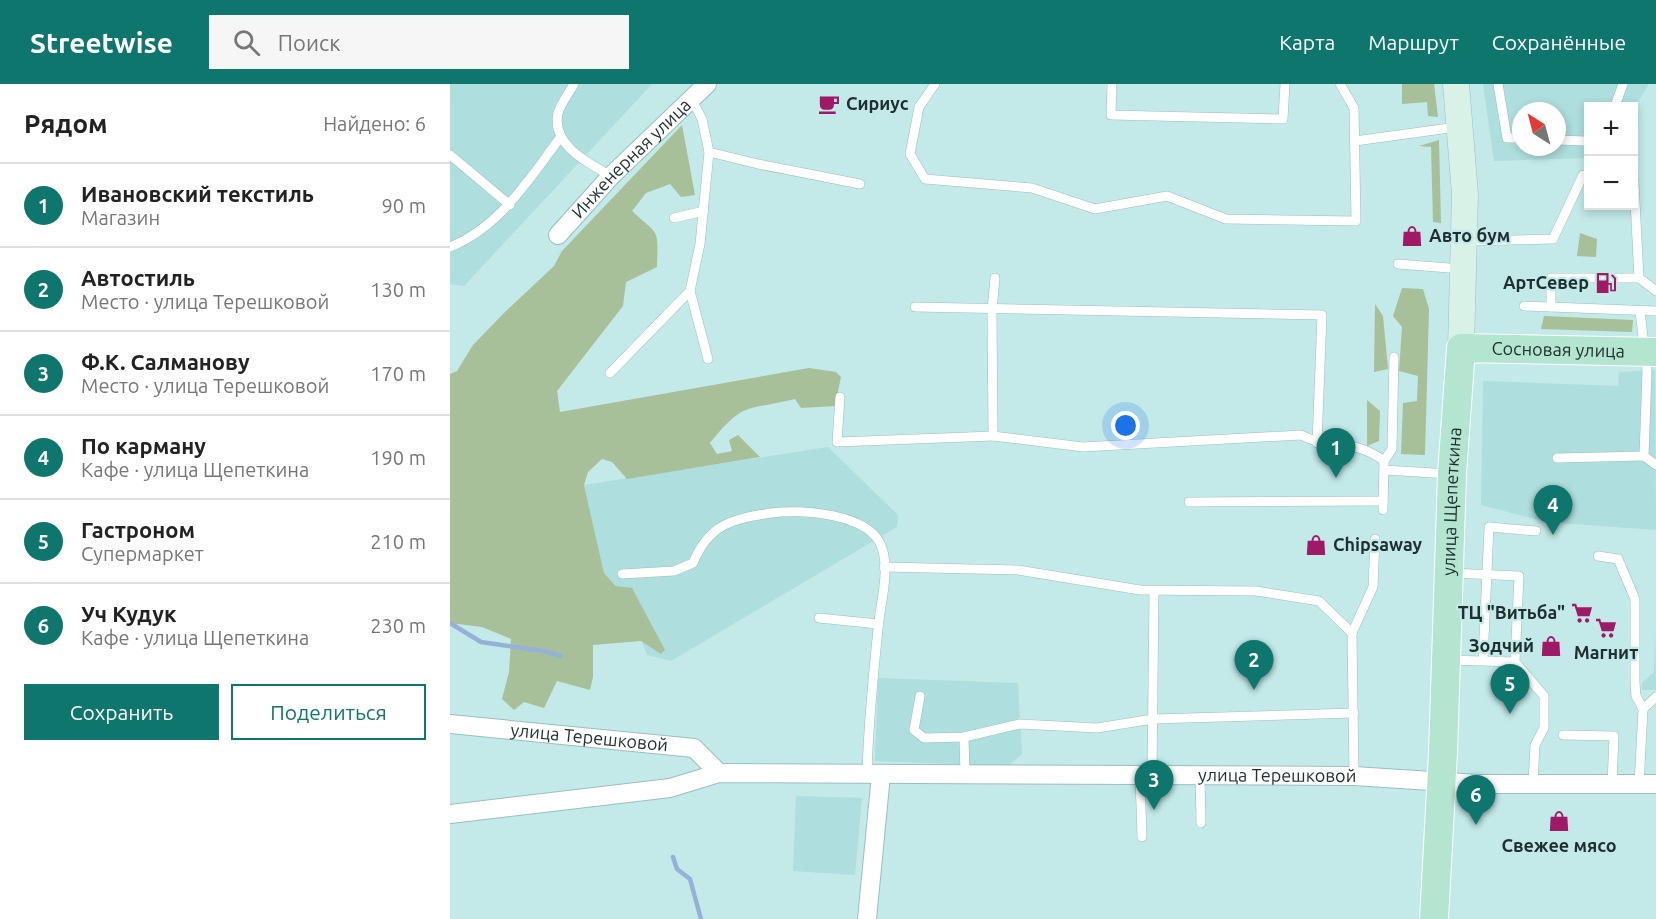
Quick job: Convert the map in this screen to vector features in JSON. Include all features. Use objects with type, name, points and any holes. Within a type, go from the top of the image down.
[{"type":"main road","name":"улица Щепеткина","points":[[1434,919],[1452,474],[1465,269],[1465,194],[1456,84]]},
{"type":"main road","name":"Сосновая улица","points":[[1461,348],[1651,352]]},
{"type":"street","name":"Инженерная улица","points":[[558,235],[611,177],[707,84]]},
{"type":"street","name":"улица Терешковой","points":[[450,724],[694,748],[719,773]]},
{"type":"street","name":"улица Терешковой","points":[[450,814],[670,788],[719,773],[1354,776],[1440,782],[1647,785]]},
{"type":"street","points":[[867,919],[874,775]]},
{"type":"lane","points":[[574,84],[559,111],[557,125],[560,138],[582,159],[611,177]]},
{"type":"lane","points":[[935,84],[919,107],[910,154],[925,178],[1032,188],[1095,209],[1167,196],[1226,219],[1356,222],[1354,108],[1340,84]]},
{"type":"lane","points":[[1112,84],[1111,115],[1283,119],[1285,84]]},
{"type":"lane","points":[[1498,84],[1507,138],[1512,138]]},
{"type":"lane","points":[[1616,102],[1623,84]]},
{"type":"lane","points":[[692,100],[702,119],[709,152],[700,244],[690,291],[708,359]]},
{"type":"lane","points":[[1355,141],[1460,127]]},
{"type":"lane","points":[[450,247],[463,242],[510,205],[560,138]]},
{"type":"lane","points":[[1566,140],[1584,141]]},
{"type":"lane","points":[[709,152],[860,184]]},
{"type":"lane","points":[[450,155],[510,205]]},
{"type":"lane","points":[[1465,241],[1552,239],[1584,174]]},
{"type":"lane","points":[[1635,210],[1639,278]]},
{"type":"lane","points":[[674,218],[704,211]]},
{"type":"lane","points":[[1398,264],[1465,269]]},
{"type":"lane","points":[[993,436],[992,310],[995,278]]},
{"type":"lane","points":[[1551,307],[1551,278],[1639,278],[1656,291]]},
{"type":"lane","points":[[610,373],[690,291]]},
{"type":"lane","points":[[1524,306],[1656,311]]},
{"type":"lane","points":[[915,307],[1322,315],[1317,443]]},
{"type":"lane","points":[[1640,311],[1651,352],[1644,456]]},
{"type":"lane","points":[[1189,502],[1383,505],[1384,465],[1392,449],[1394,357]]},
{"type":"lane","points":[[840,397],[837,442],[993,436],[1083,447],[1301,435],[1317,443],[1352,444],[1372,452],[1384,465],[1452,474]]},
{"type":"lane","points":[[1557,458],[1644,456],[1656,465]]},
{"type":"lane","points":[[622,574],[674,571],[693,563],[701,544],[716,528],[746,517],[795,510],[832,515],[861,525],[882,547],[884,567],[869,714],[874,775]]},
{"type":"lane","points":[[1483,660],[1489,527],[1536,531]]},
{"type":"lane","points":[[1354,776],[1352,633],[1373,588],[1375,539]]},
{"type":"lane","points":[[1598,556],[1617,559],[1635,599],[1635,682],[1636,696],[1643,708],[1647,785]]},
{"type":"lane","points":[[884,567],[1018,570],[1154,591],[1256,591],[1319,601],[1352,633]]},
{"type":"lane","points":[[1449,573],[1519,576],[1515,662],[1544,696],[1544,729],[1535,745],[1533,784]]},
{"type":"lane","points":[[1142,837],[1153,719],[1154,591]]},
{"type":"lane","points":[[819,618],[878,624]]},
{"type":"lane","points":[[1446,660],[1515,662]]},
{"type":"lane","points":[[920,696],[914,730],[924,738],[964,738],[1020,724],[1097,728],[1153,719],[1354,713]]},
{"type":"lane","points":[[1643,708],[1656,697]]},
{"type":"lane","points":[[1563,735],[1614,736],[1612,784]]},
{"type":"lane","points":[[964,738],[965,775]]},
{"type":"lane","points":[[1200,776],[1201,823]]},
{"type":"shaded area","points":[[450,84],[652,84],[464,286],[450,284]]},
{"type":"shaded area","points":[[1483,84],[1649,84],[1638,102],[1584,102],[1584,158],[1494,161]]},
{"type":"shaded area","points":[[1655,370],[1656,530],[1546,522],[1481,505],[1483,381],[1618,386],[1619,372]]},
{"type":"shaded area","points":[[828,447],[898,515],[897,527],[671,661],[647,655],[625,594],[604,573],[584,485]]},
{"type":"shaded area","points":[[1655,634],[1656,690],[1642,690],[1642,683],[1654,672]]},
{"type":"shaded area","points":[[878,678],[1018,683],[1022,754],[1008,766],[875,761]]},
{"type":"shaded area","points":[[796,796],[862,798],[855,875],[793,871]]},
{"type":"green space","points":[[1402,84],[1434,84],[1438,117],[1428,116],[1427,102],[1402,104]]},
{"type":"green space","points":[[682,125],[695,195],[681,197],[670,184],[646,193],[632,211],[655,234],[657,267],[626,282],[623,306],[557,391],[560,412],[809,368],[836,372],[841,377],[835,406],[801,408],[795,399],[756,407],[731,420],[710,443],[717,454],[732,451],[729,440],[738,435],[760,457],[627,479],[612,462],[602,459],[588,472],[584,485],[604,573],[616,586],[632,588],[665,650],[661,654],[641,641],[593,645],[593,677],[590,690],[557,681],[544,708],[524,702],[514,710],[502,699],[509,672],[511,639],[482,627],[450,623],[450,374],[457,371],[473,345],[554,266],[562,251]]},
{"type":"green space","points":[[1439,140],[1441,223],[1433,222],[1431,147],[1419,146]]},
{"type":"green space","points":[[1580,233],[1597,239],[1596,257],[1577,256]]},
{"type":"green space","points":[[1402,288],[1423,289],[1429,309],[1425,455],[1401,454],[1403,403],[1417,401],[1418,376],[1399,371],[1402,327],[1393,316]]},
{"type":"green space","points":[[1375,304],[1383,316],[1388,369],[1374,372]]},
{"type":"green space","points":[[1544,316],[1633,320],[1632,332],[1541,329]]},
{"type":"green space","points":[[1367,400],[1380,411],[1379,441],[1367,446]]},
{"type":"waterway","points":[[450,623],[481,642],[543,651],[561,656]]},
{"type":"waterway","points":[[673,857],[677,869],[690,879],[701,919]]},
{"type":"place","name":"Сириус","points":[[829,104]]},
{"type":"place","name":"Авто бум","points":[[1412,236]]},
{"type":"place","name":"АртСевер","points":[[1606,283]]},
{"type":"place","name":"Ивановский текстиль","points":[[1336,478]]},
{"type":"place","name":"По карману","points":[[1553,535]]},
{"type":"place","name":"Chipsaway","points":[[1316,545]]},
{"type":"place","name":"ТЦ \"Витьба\"","points":[[1582,613]]},
{"type":"place","name":"Магнит","points":[[1606,628]]},
{"type":"place","name":"Зодчий","points":[[1551,646]]},
{"type":"place","name":"Автостиль","points":[[1254,690]]},
{"type":"place","name":"Гастроном","points":[[1510,714]]},
{"type":"place","name":"Ф.К. Салманову","points":[[1154,810]]},
{"type":"place","name":"Свежее мясо","points":[[1559,821]]},
{"type":"place","name":"Уч Кудук","points":[[1476,825]]}]
